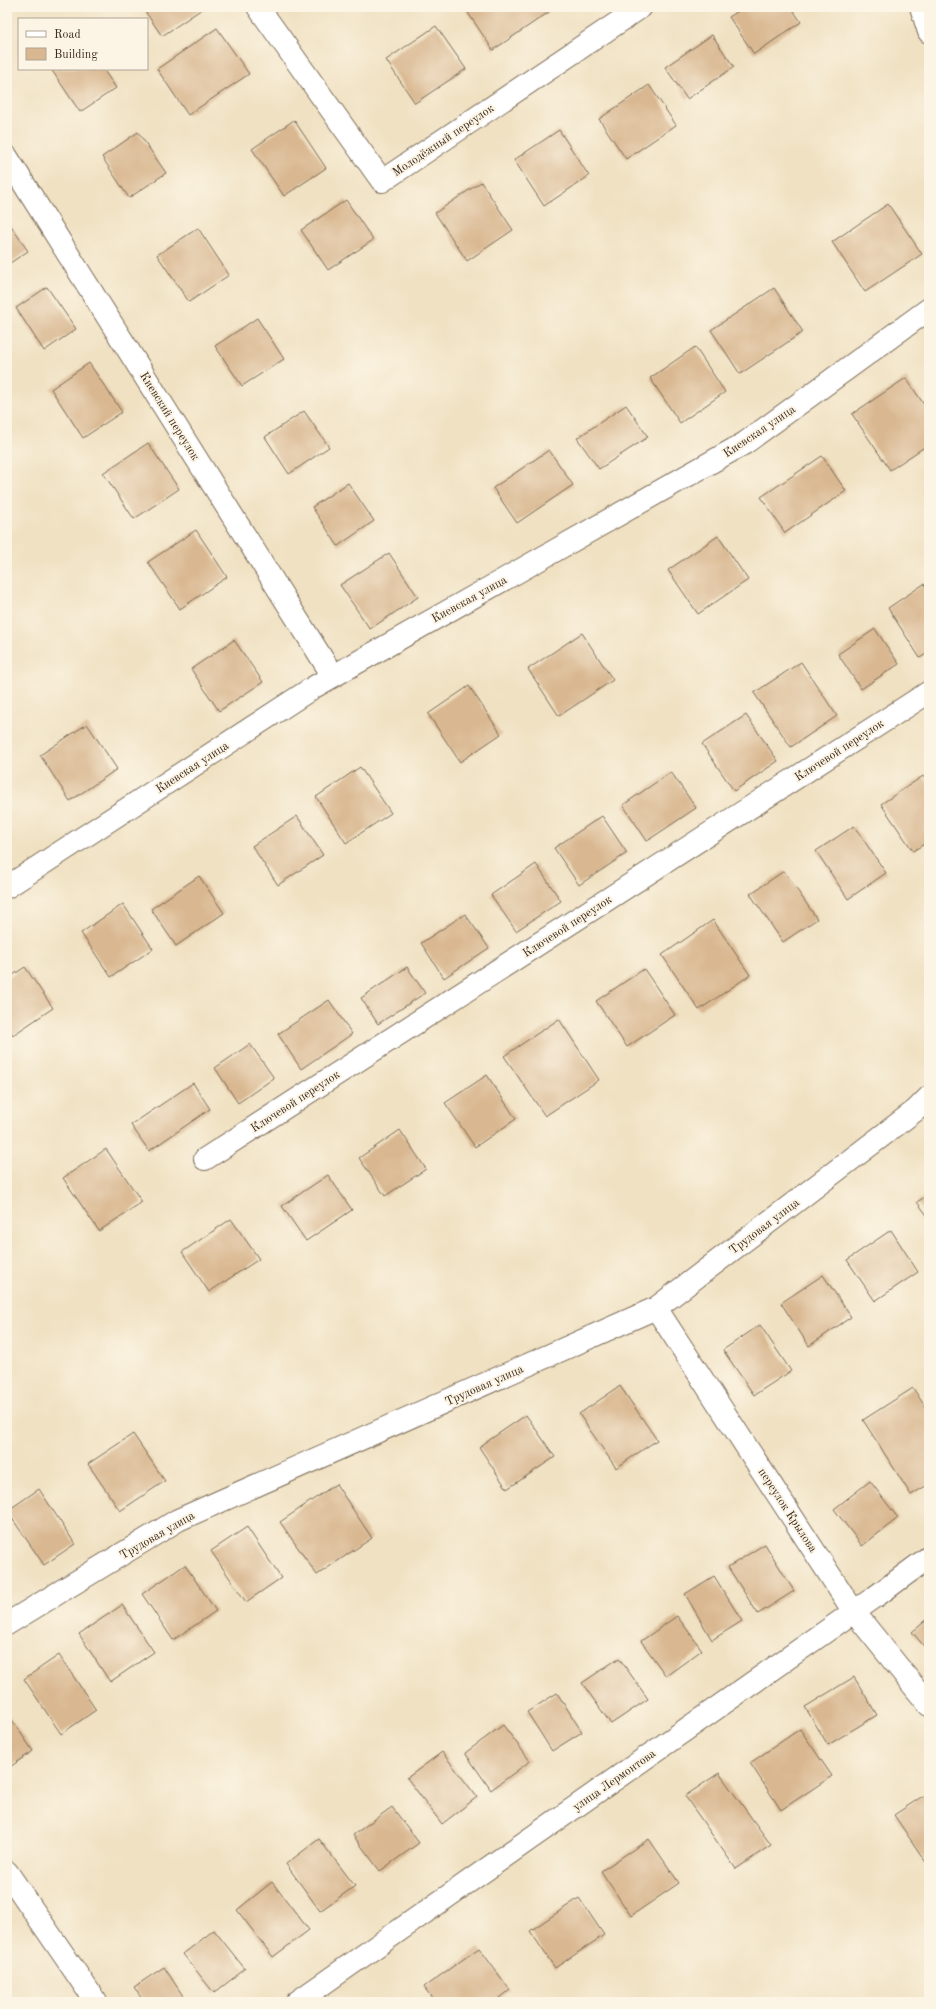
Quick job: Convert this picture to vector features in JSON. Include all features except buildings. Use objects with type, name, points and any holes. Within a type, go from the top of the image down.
[{"type":"street","name":"Молодёжный переулок","points":[[258,7],[382,181],[641,7]]},
{"type":"street","points":[[921,7],[929,32]]},
{"type":"street","name":"Киевский переулок","points":[[7,157],[334,676]]},
{"type":"street","name":"Киевская улица","points":[[7,887],[334,676],[745,443],[929,310]]},
{"type":"street","name":"Ключевой переулок","points":[[205,1159],[929,692]]},
{"type":"street","name":"Трудовая улица","points":[[7,1624],[178,1520],[656,1308],[916,1110],[929,1097]]},
{"type":"street","name":"переулок Крылова","points":[[656,1308],[854,1612],[929,1705]]},
{"type":"street","name":"улица Лермонтова","points":[[297,2002],[854,1612],[929,1557]]},
{"type":"street","points":[[7,1872],[96,2002]]}]
